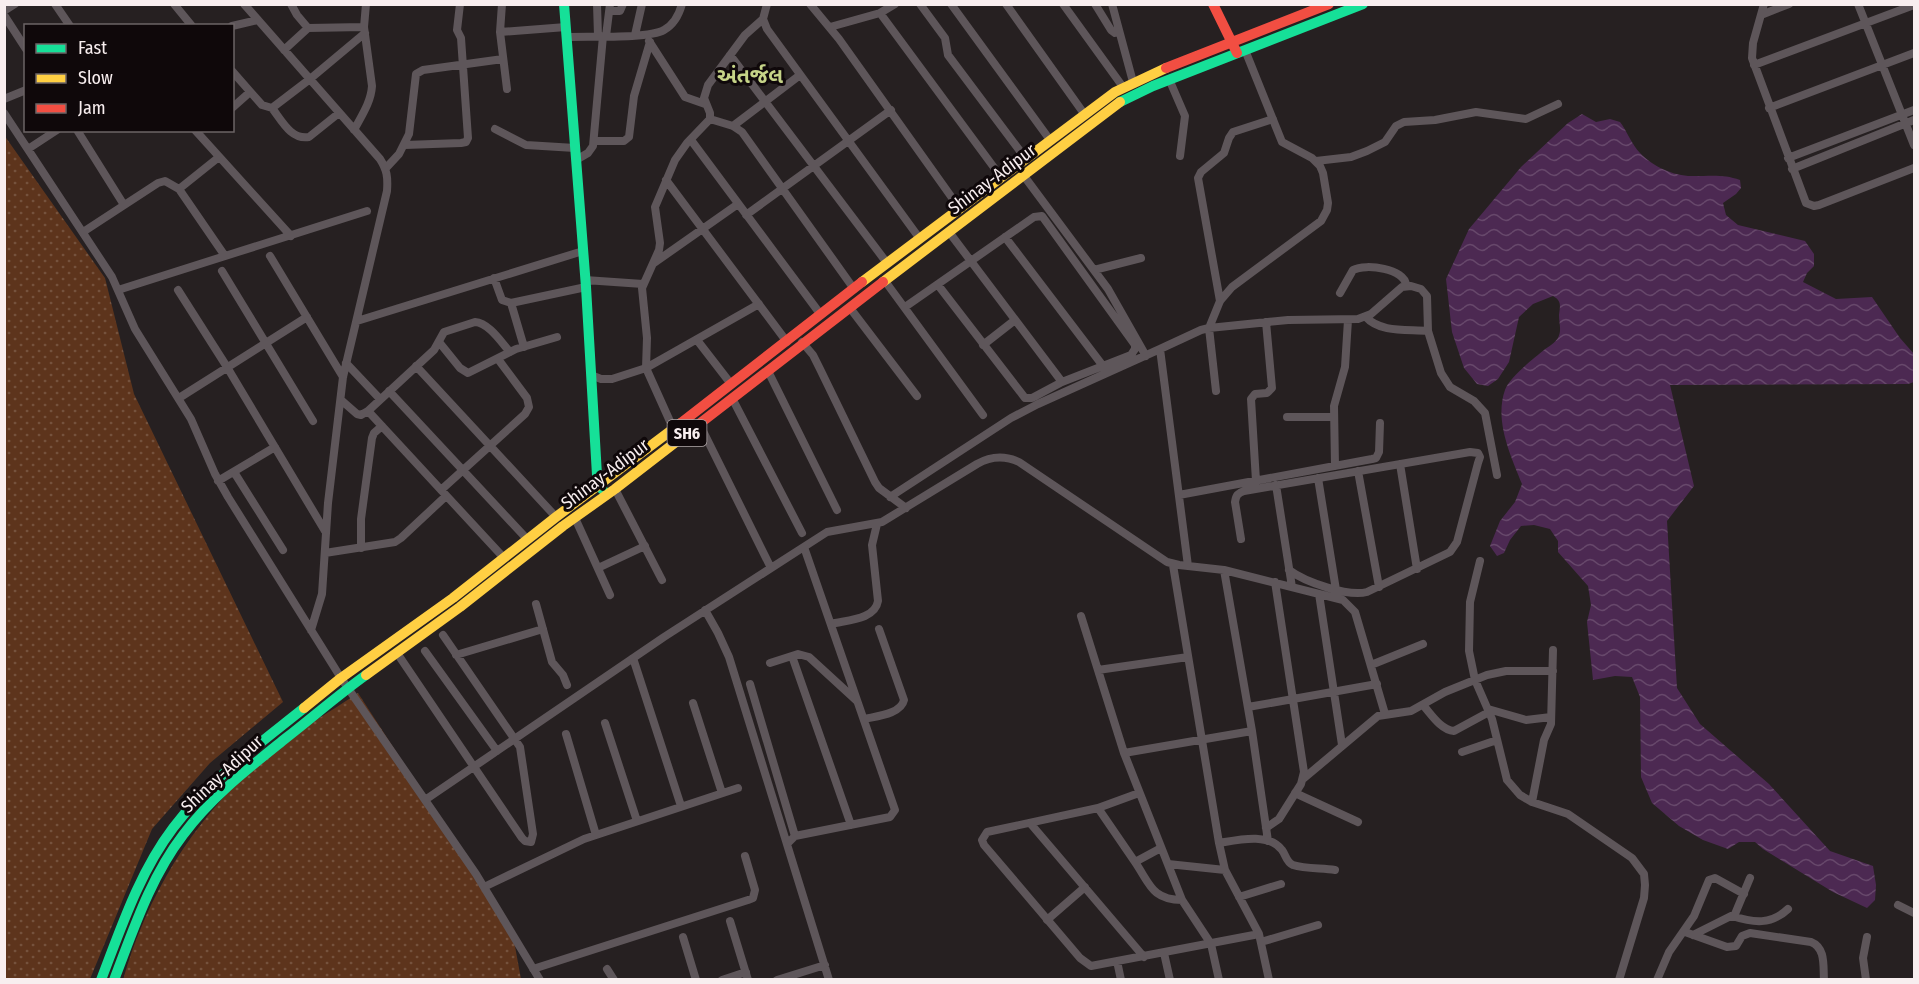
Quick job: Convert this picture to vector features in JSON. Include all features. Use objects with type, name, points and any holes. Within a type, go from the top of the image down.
[{"type":"main road","points":[[564,4],[586,283],[597,475],[599,486],[611,492]]},
{"type":"main road","points":[[1214,4],[1233,41],[1241,51]]},
{"type":"main road","name":"Shinay-Adipur","points":[[101,980],[130,905],[150,864],[172,829],[195,801],[242,758],[341,678],[453,598],[1001,177],[1128,84],[1329,4]]},
{"type":"main road","name":"Shinay-Adipur","points":[[114,980],[141,910],[161,870],[182,836],[204,810],[250,767],[348,688],[460,608],[885,280],[1121,102],[1169,79],[1363,4]]},
{"type":"street","points":[[4,11],[15,4]]},
{"type":"street","points":[[54,4],[69,24]]},
{"type":"street","points":[[174,4],[190,24]]},
{"type":"street","points":[[244,4],[354,129],[386,168],[388,177],[387,191],[343,377],[326,533],[322,594],[311,630]]},
{"type":"street","points":[[254,4],[255,17]]},
{"type":"street","points":[[291,4],[308,28]]},
{"type":"street","points":[[354,129],[372,94],[365,30],[366,4]]},
{"type":"street","points":[[405,145],[466,142],[468,138],[461,38],[457,30],[460,4]]},
{"type":"street","points":[[502,4],[500,32],[507,89]]},
{"type":"street","points":[[597,4],[602,36]]},
{"type":"street","points":[[576,160],[591,149],[594,141],[602,36],[610,8],[620,11],[623,4]]},
{"type":"street","points":[[635,35],[642,4]]},
{"type":"street","points":[[500,32],[566,32],[602,36],[635,35],[648,38],[668,28],[675,21],[682,4]]},
{"type":"street","points":[[673,428],[646,368],[647,338],[642,284],[659,250],[655,207],[675,160],[710,119],[704,98],[708,85],[745,35],[763,19],[767,4]]},
{"type":"street","points":[[810,4],[830,27],[891,110],[960,209]]},
{"type":"street","points":[[830,27],[880,13],[895,4]]},
{"type":"street","points":[[920,4],[945,38],[948,55],[1026,159]]},
{"type":"street","points":[[951,4],[1050,140]]},
{"type":"street","points":[[1006,4],[1085,115]]},
{"type":"street","points":[[1063,4],[1128,84]]},
{"type":"street","points":[[1095,4],[1111,30],[1115,33],[1119,32]]},
{"type":"street","points":[[1112,4],[1128,84]]},
{"type":"street","points":[[1764,4],[1752,52],[1754,65],[1803,199],[1814,206],[1914,168]]},
{"type":"street","points":[[1761,15],[1789,4]]},
{"type":"street","points":[[1858,4],[1914,145]]},
{"type":"street","points":[[1754,65],[1914,4]]},
{"type":"street","points":[[880,13],[1001,177]]},
{"type":"street","points":[[4,15],[7,26],[24,46]]},
{"type":"street","points":[[234,25],[255,17]]},
{"type":"street","points":[[763,19],[767,29],[920,239]]},
{"type":"street","points":[[284,50],[308,28],[365,30]]},
{"type":"street","points":[[272,108],[310,80],[365,30]]},
{"type":"street","points":[[594,141],[624,141],[628,137],[634,96],[648,38]]},
{"type":"street","points":[[648,38],[685,97],[705,104]]},
{"type":"street","points":[[1216,391],[1209,328],[1220,301],[1232,287],[1316,225],[1324,217],[1328,203],[1323,172],[1316,162],[1282,142],[1241,51]]},
{"type":"street","points":[[1770,108],[1914,53]]},
{"type":"street","points":[[730,55],[887,264]]},
{"type":"street","points":[[386,168],[405,145],[409,134],[416,74],[423,70],[503,59]]},
{"type":"street","points":[[234,73],[262,105],[272,108],[293,134],[299,137],[309,137],[339,113]]},
{"type":"street","points":[[733,126],[800,75]]},
{"type":"street","points":[[1169,79],[1185,116],[1180,156]]},
{"type":"street","points":[[4,99],[24,91]]},
{"type":"street","points":[[234,106],[250,92]]},
{"type":"street","points":[[1316,162],[1351,157],[1367,152],[1385,142],[1396,126],[1404,123],[1481,112],[1526,119],[1558,104]]},
{"type":"street","points":[[746,215],[891,110]]},
{"type":"street","points":[[1788,158],[1914,110]]},
{"type":"street","points":[[4,113],[112,277],[135,329],[191,419],[218,481],[341,678],[484,887],[540,980]]},
{"type":"street","points":[[710,119],[733,126],[742,132],[854,289]]},
{"type":"street","points":[[1220,301],[1198,178],[1201,172],[1224,153],[1233,132],[1272,119]]},
{"type":"street","points":[[1792,169],[1914,120]]},
{"type":"street","points":[[495,129],[526,146],[575,148]]},
{"type":"street","points":[[28,149],[54,132]]},
{"type":"street","points":[[78,132],[124,205]]},
{"type":"street","points":[[197,132],[291,236]]},
{"type":"street","points":[[201,137],[206,132]]},
{"type":"street","points":[[1846,136],[1849,145]]},
{"type":"street","points":[[691,140],[821,315]]},
{"type":"street","points":[[179,189],[219,157]]},
{"type":"street","points":[[1024,176],[1108,289],[1146,356]]},
{"type":"street","points":[[666,180],[787,342]]},
{"type":"street","points":[[83,232],[158,183],[165,181],[179,189],[225,256]]},
{"type":"street","points":[[653,264],[738,204]]},
{"type":"street","points":[[118,290],[367,211]]},
{"type":"street","points":[[905,307],[1034,217],[1042,216],[1135,345],[1135,349],[1131,355],[1062,382],[1032,398],[1024,398],[938,285]]},
{"type":"street","points":[[949,232],[1062,382]]},
{"type":"street","points":[[1005,237],[1103,366]]},
{"type":"street","points":[[357,321],[583,251]]},
{"type":"street","points":[[270,256],[343,377]]},
{"type":"street","points":[[1094,270],[1141,258]]},
{"type":"street","points":[[1340,293],[1353,270],[1368,266],[1402,276],[1406,280],[1406,285]]},
{"type":"street","points":[[222,271],[313,421]]},
{"type":"street","points":[[494,278],[502,300],[511,303],[586,283],[642,284]]},
{"type":"street","points":[[885,280],[983,415]]},
{"type":"street","points":[[890,497],[1011,418],[1201,330],[1266,322],[1348,320],[1366,317],[1406,285],[1425,292],[1428,331],[1441,373],[1447,384],[1474,401],[1485,413],[1497,475]]},
{"type":"street","points":[[178,290],[326,533]]},
{"type":"street","points":[[511,303],[524,347]]},
{"type":"street","points":[[591,375],[601,379],[612,379],[646,368],[759,304]]},
{"type":"street","points":[[850,308],[917,396]]},
{"type":"street","points":[[179,398],[307,316]]},
{"type":"street","points":[[1366,317],[1371,323],[1380,327],[1428,331]]},
{"type":"street","points":[[982,345],[1015,320]]},
{"type":"street","points":[[1335,466],[1334,406],[1345,367],[1348,320]]},
{"type":"street","points":[[341,400],[357,414],[368,411],[434,350],[446,330],[479,322],[486,326],[510,352]]},
{"type":"street","points":[[1256,481],[1251,399],[1254,394],[1267,393],[1272,388],[1266,322]]},
{"type":"street","points":[[796,334],[820,369],[875,482],[879,488],[906,508]]},
{"type":"street","points":[[439,342],[460,368],[468,373],[510,352],[557,337]]},
{"type":"street","points":[[697,340],[731,384]]},
{"type":"street","points":[[1160,349],[1188,566]]},
{"type":"street","points":[[325,553],[385,545],[401,538],[463,470],[525,414],[529,407],[527,398],[498,359]]},
{"type":"street","points":[[346,363],[380,399]]},
{"type":"street","points":[[417,366],[556,517]]},
{"type":"street","points":[[768,371],[837,510]]},
{"type":"street","points":[[389,391],[527,539]]},
{"type":"street","points":[[732,398],[802,533]]},
{"type":"street","points":[[368,411],[504,558]]},
{"type":"street","points":[[1287,417],[1334,417]]},
{"type":"street","points":[[699,423],[771,568]]},
{"type":"street","points":[[1179,495],[1376,458],[1379,452],[1380,423]]},
{"type":"street","points":[[361,548],[360,519],[372,438],[374,432],[382,426]]},
{"type":"street","points":[[218,481],[275,447]]},
{"type":"street","points":[[1241,539],[1235,502],[1238,493],[1470,452],[1478,453],[1480,457],[1457,542],[1450,552],[1360,594],[1336,590],[1298,576],[1289,570]]},
{"type":"street","points":[[425,800],[633,658],[827,532],[877,524],[986,459],[1009,457],[1019,462],[1173,565],[1224,570],[1343,600],[1355,612],[1385,714]]},
{"type":"street","points":[[1400,464],[1417,568]]},
{"type":"street","points":[[1358,471],[1378,587]]},
{"type":"street","points":[[234,472],[283,550]]},
{"type":"street","points":[[1318,478],[1336,590]]},
{"type":"street","points":[[1276,485],[1292,587]]},
{"type":"street","points":[[611,492],[645,546],[663,580]]},
{"type":"street","points":[[575,518],[610,595]]},
{"type":"street","points":[[831,624],[870,614],[877,607],[872,545],[877,524]]},
{"type":"street","points":[[598,568],[645,546]]},
{"type":"street","points":[[786,844],[795,836],[890,817],[895,810],[804,547]]},
{"type":"street","points":[[1480,561],[1468,613],[1468,651],[1475,680],[1489,711],[1507,780],[1520,795],[1576,818],[1632,858],[1644,874],[1646,885],[1644,898],[1619,980]]},
{"type":"street","points":[[1173,565],[1201,740],[1225,870],[1260,938],[1269,980]]},
{"type":"street","points":[[1224,570],[1252,731],[1268,841]]},
{"type":"street","points":[[1266,828],[1279,819],[1295,794],[1304,772],[1275,582]]},
{"type":"street","points":[[1319,594],[1342,746]]},
{"type":"street","points":[[536,604],[552,662],[563,675],[567,685]]},
{"type":"street","points":[[705,610],[729,657],[829,980]]},
{"type":"street","points":[[1081,616],[1139,793],[1182,900],[1211,944],[1219,980]]},
{"type":"street","points":[[456,655],[543,629]]},
{"type":"street","points":[[864,719],[899,709],[904,704],[879,629]]},
{"type":"street","points":[[397,653],[522,838],[531,842],[533,834],[522,754],[515,739],[443,635]]},
{"type":"street","points":[[1371,666],[1423,644]]},
{"type":"street","points":[[1532,801],[1544,740],[1551,724],[1553,650]]},
{"type":"street","points":[[425,651],[497,751]]},
{"type":"street","points":[[770,663],[798,654],[809,657],[858,702]]},
{"type":"street","points":[[792,656],[851,825]]},
{"type":"street","points":[[1098,670],[1188,657]]},
{"type":"street","points":[[633,658],[681,806]]},
{"type":"street","points":[[1303,778],[1372,720],[1385,714],[1402,714],[1445,692],[1497,672],[1552,671]]},
{"type":"street","points":[[750,684],[795,836]]},
{"type":"street","points":[[1248,707],[1377,684]]},
{"type":"street","points":[[693,703],[722,793]]},
{"type":"street","points":[[1423,705],[1444,728],[1450,731],[1454,731],[1489,711],[1526,720],[1551,717]]},
{"type":"street","points":[[605,723],[637,821]]},
{"type":"street","points":[[1124,753],[1252,731]]},
{"type":"street","points":[[566,734],[596,835]]},
{"type":"street","points":[[1462,752],[1497,740]]},
{"type":"street","points":[[484,887],[562,848],[738,788]]},
{"type":"street","points":[[1139,793],[1098,808],[987,832],[982,840],[1086,964],[1091,966],[1118,962],[1211,944],[1260,938],[1318,925]]},
{"type":"street","points":[[1295,794],[1358,822]]},
{"type":"street","points":[[1098,808],[1158,895],[1169,900],[1182,900]]},
{"type":"street","points":[[1030,823],[1144,957]]},
{"type":"street","points":[[1219,843],[1249,838],[1268,841],[1279,846],[1286,860],[1292,864],[1335,870]]},
{"type":"street","points":[[1135,862],[1161,848]]},
{"type":"street","points":[[533,969],[753,898],[755,890],[744,856]]},
{"type":"street","points":[[1168,864],[1225,870]]},
{"type":"street","points":[[1657,980],[1669,952],[1694,916],[1709,880],[1714,878],[1744,894]]},
{"type":"street","points":[[1693,935],[1732,916],[1738,909],[1750,878]]},
{"type":"street","points":[[1239,897],[1281,884]]},
{"type":"street","points":[[1047,920],[1085,886]]},
{"type":"street","points":[[1898,905],[1914,913]]},
{"type":"street","points":[[1732,916],[1768,921],[1779,918],[1788,909]]},
{"type":"street","points":[[722,980],[747,976],[730,921]]},
{"type":"street","points":[[1685,932],[1727,947],[1736,946],[1742,936],[1750,933],[1811,942],[1817,945],[1822,953],[1824,980]]},
{"type":"street","points":[[683,937],[696,980]]},
{"type":"street","points":[[1866,980],[1863,958],[1867,937]]},
{"type":"street","points":[[1164,953],[1170,980]]},
{"type":"street","points":[[1118,962],[1121,980]]},
{"type":"street","points":[[777,980],[800,976],[825,965]]},
{"type":"street","points":[[608,969],[614,980]]},
{"type":"shaded area","points":[[4,135],[105,278],[134,394],[283,702],[210,763],[152,829],[90,979],[5,979]]},
{"type":"shaded area","points":[[358,693],[512,930],[521,979],[123,980],[147,914],[163,883],[180,853],[223,798],[274,750]]},
{"type":"water","points":[[1582,114],[1596,122],[1610,119],[1620,122],[1640,153],[1651,163],[1665,170],[1687,176],[1723,176],[1740,180],[1741,188],[1723,203],[1726,215],[1738,225],[1805,241],[1814,254],[1814,266],[1807,273],[1803,282],[1836,299],[1872,297],[1914,354],[1914,382],[1908,384],[1670,385],[1694,486],[1667,521],[1677,688],[1700,724],[1769,784],[1830,851],[1873,866],[1876,885],[1875,900],[1867,908],[1833,892],[1755,842],[1739,842],[1728,849],[1703,840],[1679,826],[1652,803],[1641,777],[1640,697],[1632,677],[1615,676],[1593,680],[1587,622],[1591,605],[1588,586],[1558,552],[1558,541],[1550,529],[1534,525],[1521,526],[1510,540],[1504,553],[1497,556],[1490,546],[1500,521],[1515,502],[1522,484],[1505,438],[1501,414],[1505,390],[1516,374],[1558,338],[1560,304],[1553,296],[1533,304],[1519,317],[1509,362],[1498,379],[1488,386],[1477,384],[1464,368],[1452,332],[1446,279],[1469,229],[1521,167],[1568,123]]},
{"type":"traffic: fast","points":[[564,4],[586,287],[597,475],[599,486],[603,490]]},
{"type":"traffic: fast","points":[[1120,102],[1153,86],[1363,4]]},
{"type":"traffic: fast","points":[[114,980],[135,924],[161,869],[194,821],[245,771],[366,675]]},
{"type":"traffic: fast","points":[[101,980],[141,882],[150,863],[173,828],[218,779],[304,708]]},
{"type":"traffic: slow","points":[[862,282],[1115,92],[1166,68]]},
{"type":"traffic: slow","points":[[883,282],[1120,102]]},
{"type":"traffic: slow","points":[[304,708],[341,678],[453,598],[681,423]]},
{"type":"traffic: slow","points":[[366,675],[460,607],[681,438]]},
{"type":"traffic: jam","points":[[1213,4],[1237,53]]},
{"type":"traffic: jam","points":[[1166,68],[1329,4]]},
{"type":"traffic: jam","points":[[681,423],[862,282]]},
{"type":"traffic: jam","points":[[681,438],[883,282]]},
{"type":"district","name":"અંતર્જલ","points":[[750,76]]}]
